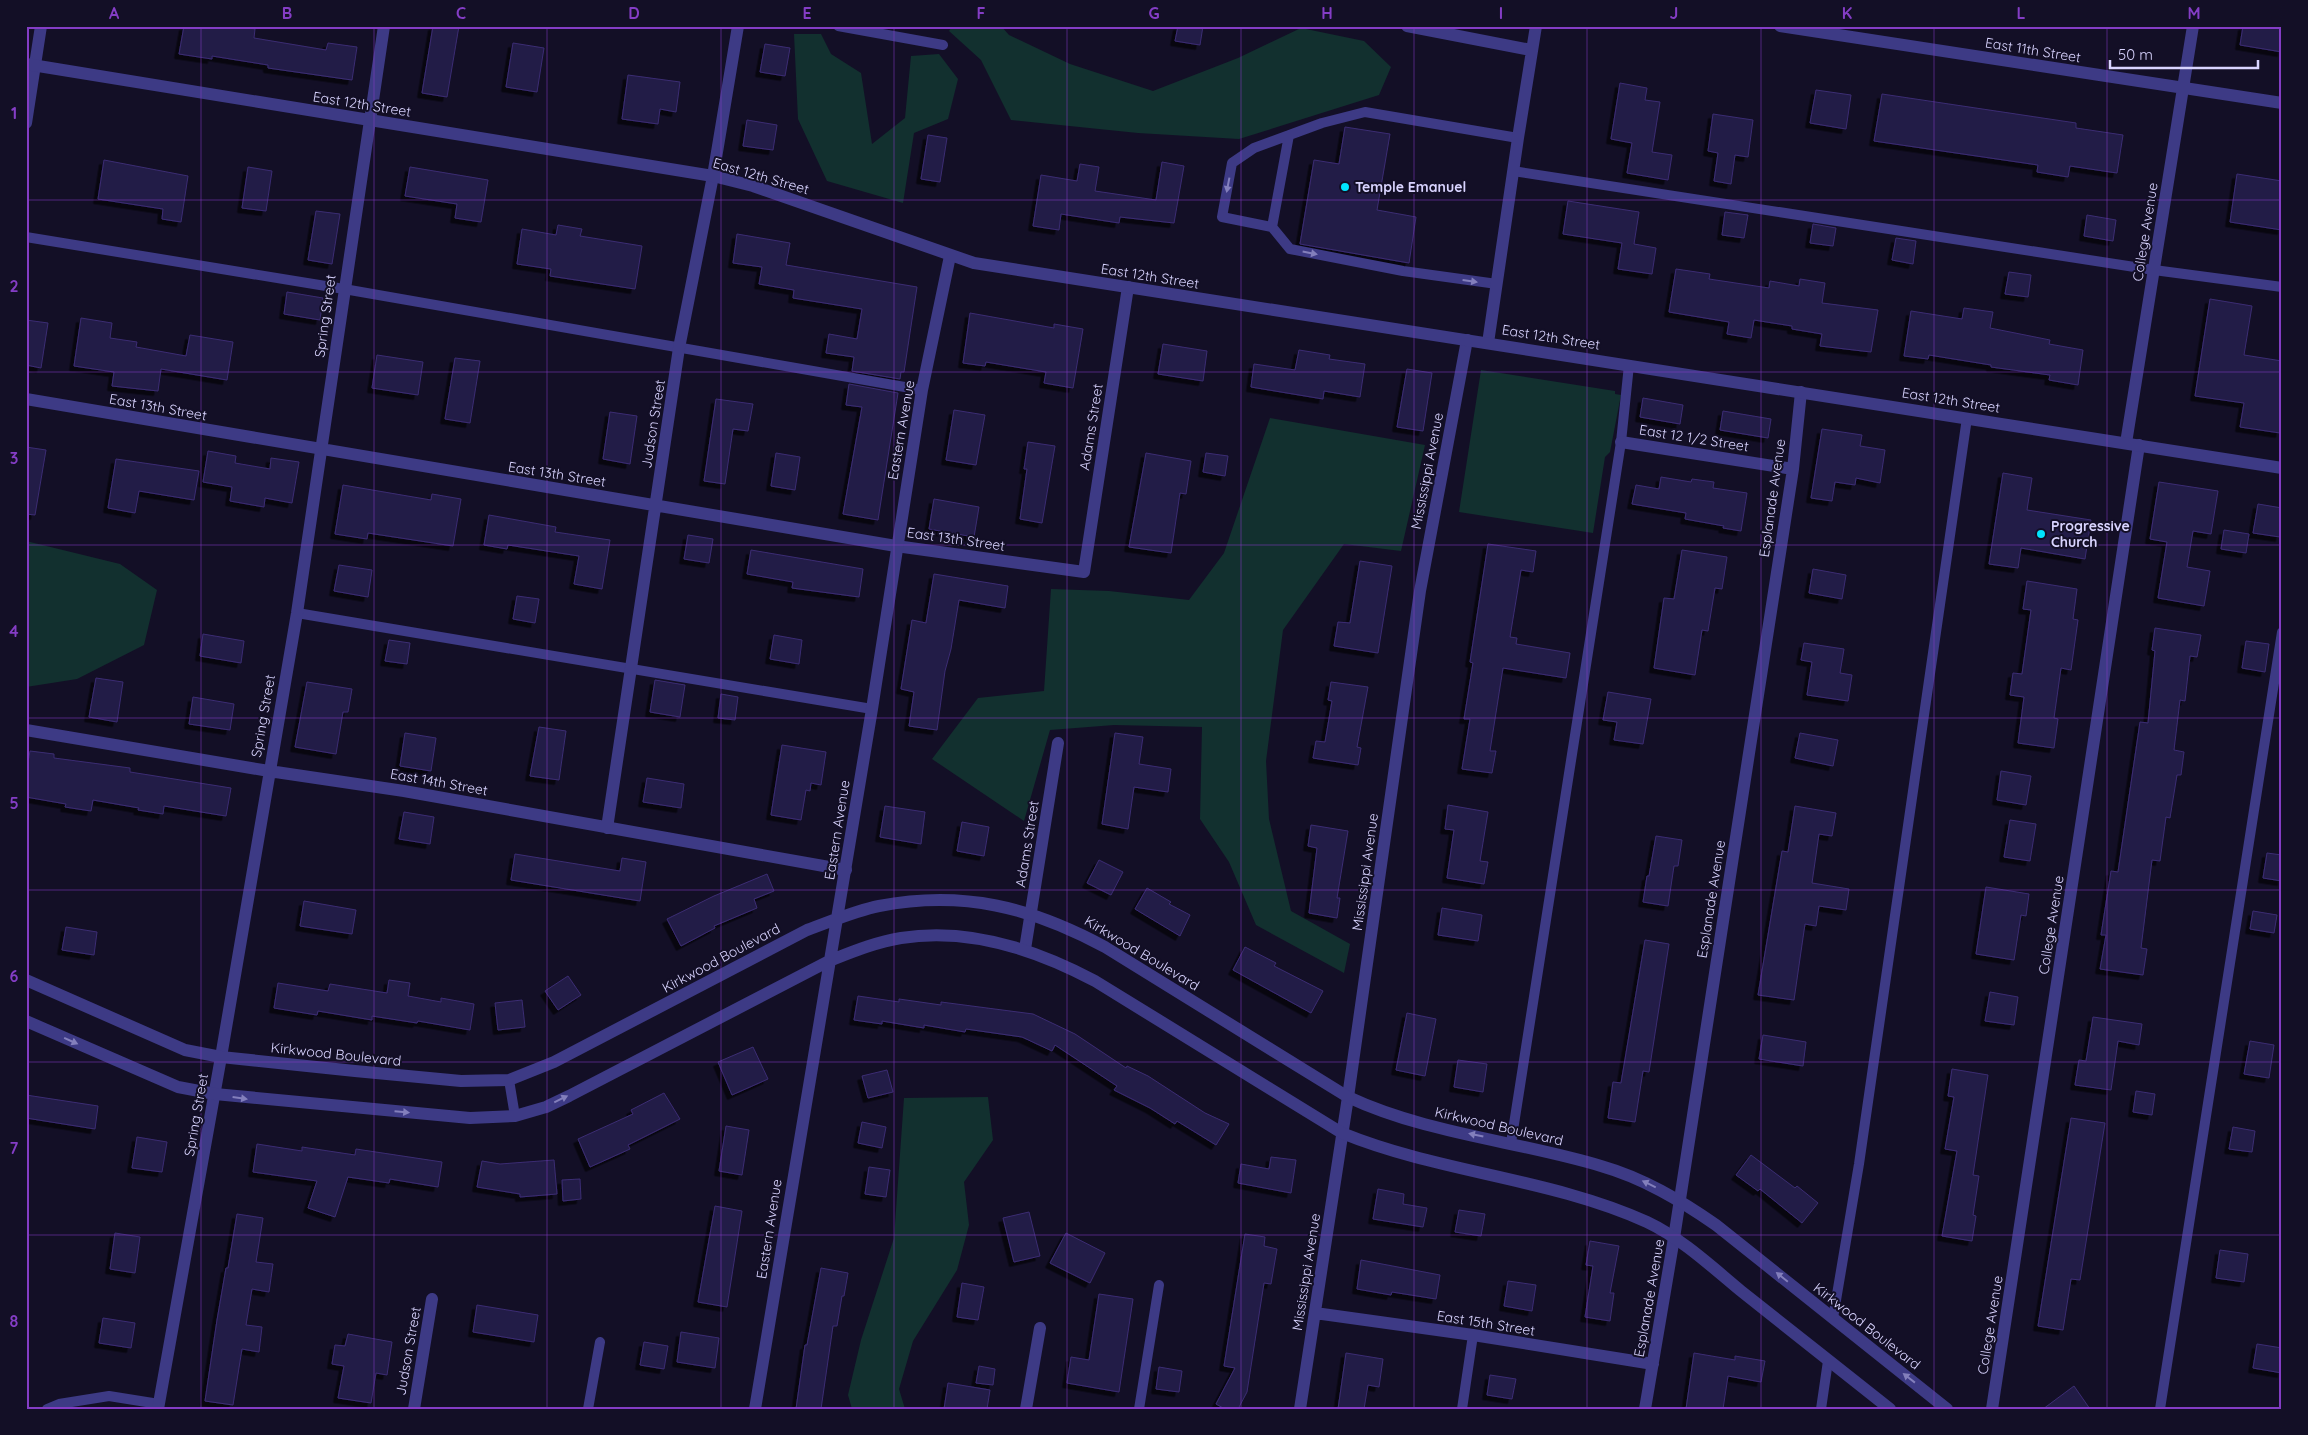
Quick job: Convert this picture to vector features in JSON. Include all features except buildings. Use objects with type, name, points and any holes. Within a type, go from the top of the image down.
[{"type":"street","points":[[26,123],[31,65],[41,26]]},
{"type":"street","name":"Spring Street","points":[[159,1406],[222,1057],[297,613],[368,121],[384,26]]},
{"type":"street","name":"Judson Street","points":[[607,828],[679,348],[713,176],[738,26]]},
{"type":"street","points":[[1407,26],[1531,50]]},
{"type":"street","points":[[1488,343],[1536,26]]},
{"type":"street","name":"East 11th Street","points":[[1780,26],[2282,103]]},
{"type":"street","name":"College Avenue","points":[[2126,443],[2193,26]]},
{"type":"street","name":"East 12th Street","points":[[31,65],[713,176],[753,186],[950,256],[982,265],[2282,468]]},
{"type":"street","name":"Eastern Avenue","points":[[755,1409],[828,962],[846,870],[922,390],[950,256]]},
{"type":"street","name":"Adams Street","points":[[1084,572],[1128,287]]},
{"type":"street","name":"Mississippi Avenue","points":[[1300,1409],[1348,1097],[1420,591],[1467,340]]},
{"type":"street","name":"Esplanade Avenue","points":[[1645,1409],[1680,1200],[1793,468],[1801,392]]},
{"type":"street","name":"East 13th Street","points":[[26,400],[896,546],[1084,572]]},
{"type":"street","name":"East 12 1/2 Street","points":[[1620,442],[1793,468]]},
{"type":"street","name":"College Avenue","points":[[1992,1409],[2139,445]]},
{"type":"street","name":"East 14th Street","points":[[26,730],[269,771],[404,791],[846,870]]},
{"type":"street","name":"Adams Street","points":[[1025,950],[1058,743]]},
{"type":"street","name":"Kirkwood Boulevard","points":[[26,980],[178,1047],[222,1057],[461,1080],[509,1080],[554,1062],[806,930],[877,906],[922,900],[955,900],[999,905],[1066,926],[1105,946],[1348,1097],[1402,1119],[1511,1143],[1602,1166],[1636,1178],[1680,1200],[1716,1224],[1947,1409]]},
{"type":"street","points":[[26,1021],[178,1087],[250,1099],[470,1118],[515,1116],[546,1107],[569,1096],[828,962],[870,945],[902,938],[948,936],[980,939],[1025,950],[1063,964],[1095,981],[1342,1133],[1378,1148],[1516,1181],[1611,1207],[1648,1222],[1674,1238],[1890,1409]]},
{"type":"street","name":"Judson Street","points":[[414,1409],[432,1299]]},
{"type":"street","name":"East 15th Street","points":[[1315,1313],[1473,1335],[1653,1364]]},
{"type":"street","points":[[1026,1409],[1040,1328]]},
{"type":"lane","points":[[838,26],[943,45]]},
{"type":"lane","points":[[1496,284],[1382,267],[1290,249],[1272,227],[1222,217],[1232,163],[1254,148],[1322,123],[1365,112],[1518,138]]},
{"type":"lane","points":[[1272,227],[1289,135]]},
{"type":"lane","points":[[1513,171],[2154,270],[2282,287]]},
{"type":"lane","points":[[26,237],[344,289],[922,390]]},
{"type":"lane","points":[[1511,1143],[1620,442],[1630,365]]},
{"type":"lane","points":[[1833,1318],[1860,1154],[1967,418]]},
{"type":"lane","points":[[297,613],[872,709]]},
{"type":"lane","points":[[2160,1409],[2282,632]]},
{"type":"lane","points":[[509,1080],[515,1116]]},
{"type":"lane","points":[[1139,1409],[1159,1285]]},
{"type":"lane","points":[[1462,1409],[1473,1335]]},
{"type":"lane","points":[[588,1409],[600,1342]]},
{"type":"lane","points":[[1821,1409],[1828,1361]]},
{"type":"lane","points":[[47,1409],[59,1404],[109,1396],[159,1406]]},
{"type":"green space","points":[[952,26],[1001,26],[1009,35],[1070,64],[1153,91],[1238,58],[1301,28],[1364,41],[1391,67],[1379,95],[1239,139],[1138,133],[1011,120],[981,60],[949,31]]},
{"type":"green space","points":[[794,34],[821,34],[831,54],[861,73],[872,144],[905,118],[911,56],[939,54],[958,79],[948,119],[914,133],[903,203],[827,181],[798,119]]},
{"type":"green space","points":[[1481,370],[1615,391],[1615,394],[1621,395],[1610,452],[1605,457],[1593,533],[1459,512]]},
{"type":"green space","points":[[1270,418],[1425,445],[1401,551],[1344,544],[1283,630],[1266,761],[1269,819],[1291,911],[1350,944],[1344,973],[1256,925],[1229,862],[1200,819],[1202,727],[1114,725],[1050,730],[1024,821],[932,759],[978,698],[1044,691],[1051,589],[1109,591],[1189,600],[1224,553]]},
{"type":"green space","points":[[26,541],[120,564],[157,590],[144,645],[77,679],[26,687]]},
{"type":"green space","points":[[988,1097],[993,1140],[964,1182],[969,1225],[957,1270],[913,1341],[899,1389],[905,1409],[852,1409],[848,1395],[861,1340],[894,1238],[904,1098]]},
{"type":"place","name":"Temple Emanuel","points":[[1345,187]]},
{"type":"place","name":"Progressive Church","points":[[2041,534]]}]
